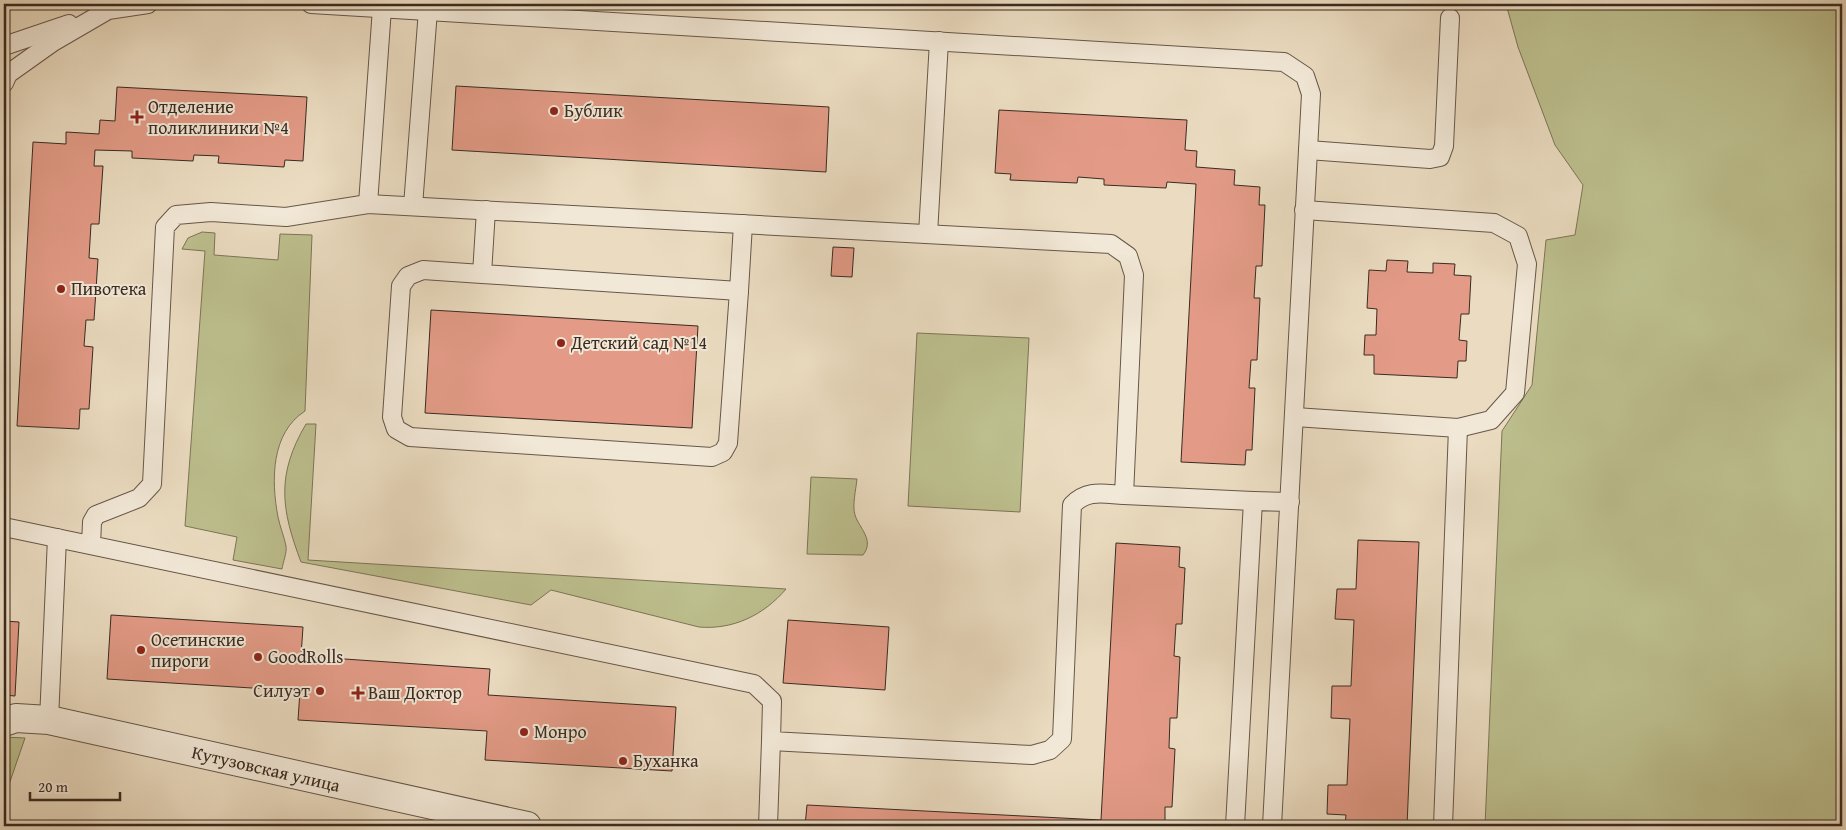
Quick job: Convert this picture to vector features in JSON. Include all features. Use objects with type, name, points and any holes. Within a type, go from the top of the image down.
[{"type":"street","name":"Кутузовская улица","points":[[4,722],[16,718],[49,720],[527,826]]},
{"type":"lane","points":[[4,46],[108,10],[148,4]]},
{"type":"lane","points":[[311,4],[1284,62],[1305,76],[1311,94],[1272,826]]},
{"type":"lane","points":[[368,204],[382,8]]},
{"type":"lane","points":[[4,83],[8,74],[53,42],[108,10]]},
{"type":"lane","points":[[413,206],[428,10]]},
{"type":"lane","points":[[1308,150],[1430,159],[1440,156],[1444,146],[1450,18]]},
{"type":"lane","points":[[928,234],[939,41]]},
{"type":"lane","points":[[91,545],[92,522],[96,515],[139,498],[152,484],[165,227],[176,215],[211,212],[286,218],[368,204],[1112,244],[1128,256],[1134,275],[1124,495]]},
{"type":"lane","points":[[482,274],[486,210]]},
{"type":"lane","points":[[1295,417],[1458,428],[1491,420],[1515,392],[1527,264],[1518,236],[1494,223],[1304,210]]},
{"type":"lane","points":[[739,290],[423,270],[408,276],[401,286],[392,417],[396,429],[410,437],[712,457],[723,452],[728,443],[739,290],[743,224]]},
{"type":"lane","points":[[1443,826],[1458,428]]},
{"type":"lane","points":[[771,741],[1032,755],[1050,750],[1062,740],[1072,505],[1081,496],[1095,494],[1290,502]]},
{"type":"lane","points":[[1235,826],[1253,501]]},
{"type":"lane","points":[[4,527],[754,684],[772,701],[768,826]]},
{"type":"lane","points":[[49,720],[57,538]]},
{"type":"green space","points":[[1506,4],[1842,4],[1842,826],[1485,826],[1502,431],[1532,385],[1546,240],[1575,235],[1583,185],[1555,145],[1518,47]]},
{"type":"green space","points":[[202,232],[215,233],[214,255],[278,260],[280,234],[312,235],[305,411],[294,420],[285,432],[276,458],[274,488],[278,517],[286,546],[282,569],[233,560],[237,537],[185,526],[205,251],[182,249],[188,238]]},
{"type":"green space","points":[[917,333],[1029,338],[1020,512],[908,506]]},
{"type":"green space","points":[[306,424],[316,424],[308,560],[786,589],[768,606],[747,619],[724,626],[699,627],[551,590],[531,605],[301,562],[289,525],[285,492],[290,460],[296,442]]},
{"type":"green space","points":[[811,477],[857,479],[854,511],[867,539],[866,550],[863,555],[807,554]]},
{"type":"green space","points":[[4,737],[25,738],[4,799]]},
{"type":"building","points":[[456,86],[829,107],[826,172],[452,150]]},
{"type":"building","points":[[117,87],[307,97],[303,161],[285,160],[284,167],[218,163],[219,156],[194,155],[193,161],[132,158],[132,151],[95,150],[94,166],[103,166],[99,224],[91,224],[89,258],[98,259],[94,320],[86,320],[84,346],[93,347],[89,409],[80,409],[79,429],[17,426],[33,142],[66,144],[66,132],[99,134],[100,120],[115,121]]},
{"type":"building","points":[[999,110],[1187,120],[1185,150],[1197,151],[1196,167],[1235,170],[1234,185],[1260,187],[1259,205],[1265,205],[1262,266],[1256,266],[1254,298],[1260,298],[1257,360],[1251,360],[1249,388],[1255,388],[1252,450],[1246,450],[1245,465],[1181,462],[1196,184],[1167,182],[1166,188],[1104,185],[1104,179],[1078,177],[1077,183],[1010,180],[1011,174],[995,173]]},
{"type":"building","points":[[833,247],[854,248],[852,277],[831,276]]},
{"type":"building","points":[[1387,260],[1408,261],[1407,272],[1433,273],[1433,263],[1455,264],[1454,275],[1471,276],[1469,314],[1461,314],[1459,340],[1467,341],[1466,361],[1458,361],[1457,378],[1374,374],[1374,355],[1364,355],[1365,335],[1376,335],[1377,309],[1367,308],[1369,270],[1386,271]]},
{"type":"building","points":[[431,310],[698,326],[692,428],[425,413]]},
{"type":"building","points":[[1358,540],[1419,542],[1407,826],[1345,826],[1346,815],[1327,814],[1328,785],[1347,785],[1350,719],[1331,718],[1332,686],[1351,686],[1354,620],[1335,619],[1337,589],[1356,589]]},
{"type":"building","points":[[1116,543],[1180,547],[1179,567],[1185,568],[1182,624],[1176,624],[1174,656],[1180,657],[1177,718],[1170,718],[1169,748],[1175,749],[1172,807],[1165,807],[1165,824],[1133,822],[1133,826],[805,826],[807,805],[1101,820]]},
{"type":"building","points":[[111,615],[303,627],[301,656],[490,669],[488,695],[676,707],[672,771],[485,760],[487,731],[298,720],[300,691],[107,679]]},
{"type":"building","points":[[788,620],[889,627],[885,690],[783,683]]},
{"type":"building","points":[[4,621],[19,622],[15,696],[4,695]]},
{"type":"place","name":"Бублик","points":[[554,111]]},
{"type":"place","name":"Отделение поликлиники №4","points":[[137,117]]},
{"type":"place","name":"Пивотека","points":[[61,289]]},
{"type":"place","name":"Детский сад №14","points":[[561,343]]},
{"type":"place","name":"Осетинские пироги","points":[[141,650]]},
{"type":"place","name":"GoodRolls","points":[[258,657]]},
{"type":"place","name":"Силуэт","points":[[320,691]]},
{"type":"place","name":"Ваш Доктор","points":[[358,693]]},
{"type":"place","name":"Монро","points":[[524,732]]},
{"type":"place","name":"Буханка","points":[[623,761]]}]
